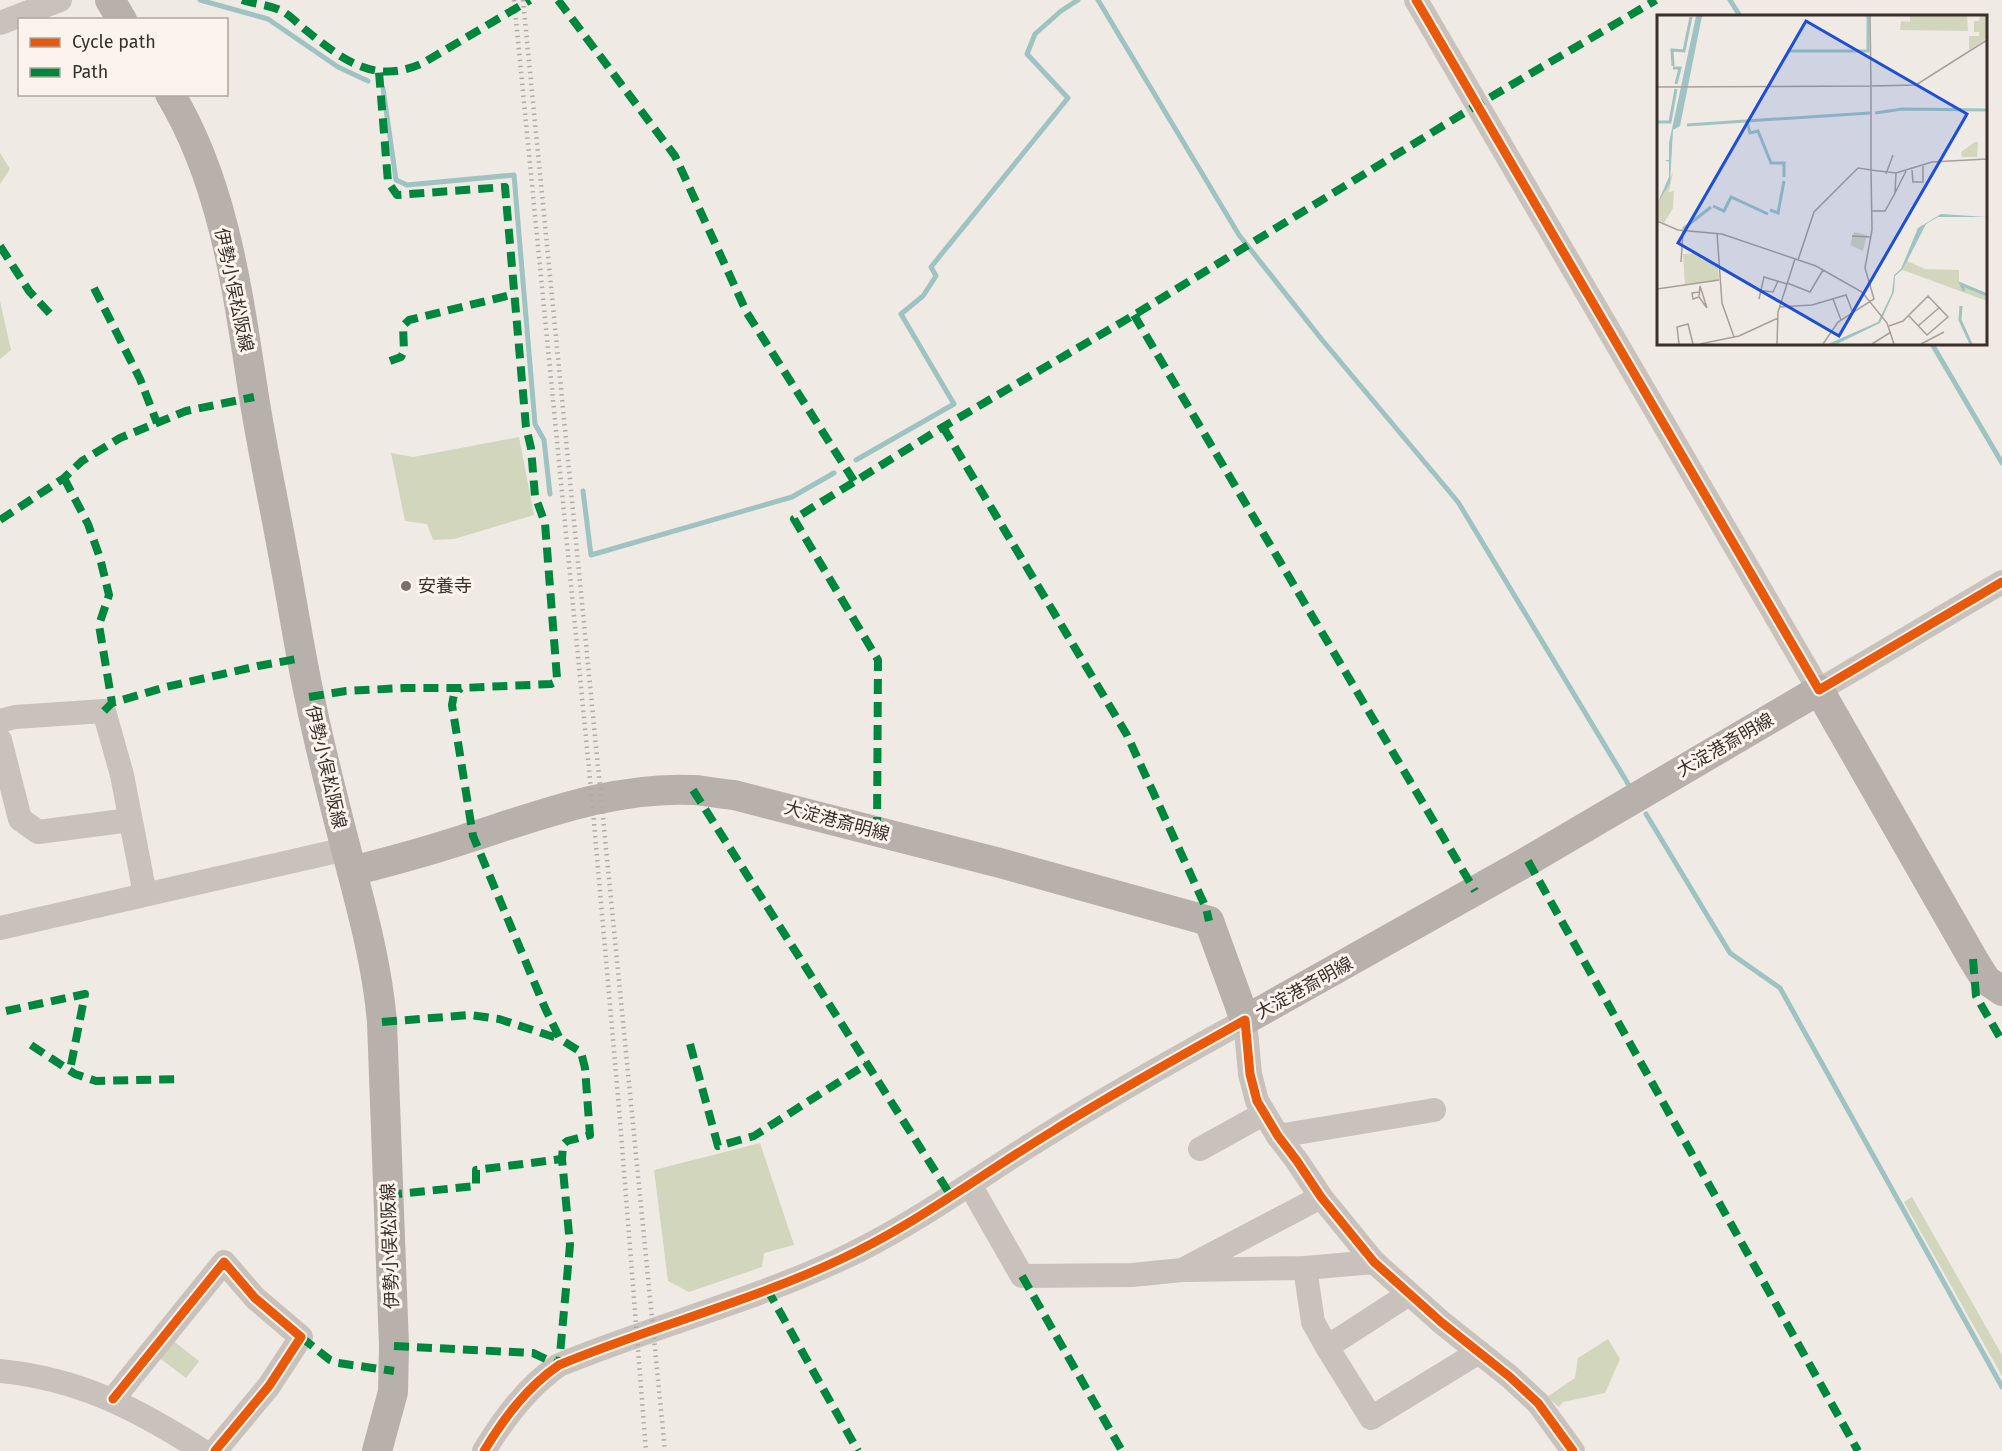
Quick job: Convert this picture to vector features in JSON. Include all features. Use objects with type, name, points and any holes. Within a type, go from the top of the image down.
[{"type":"main road","points":[[110,0],[121,18]]},
{"type":"main road","name":"伊勢小俣松阪線","points":[[171,96],[203,159],[231,262],[309,697],[370,941],[382,1022],[394,1371],[390,1405],[378,1451]]},
{"type":"main road","points":[[1819,690],[1977,966],[1986,980],[2002,991]]},
{"type":"main road","name":"大淀港斎明線","points":[[349,860],[442,846],[585,801],[670,790],[734,795],[1000,863],[1209,921],[1245,1020],[1510,871],[1819,690]]},
{"type":"street","points":[[0,23],[60,0]]},
{"type":"street","points":[[1416,0],[1819,690],[2002,582]]},
{"type":"street","points":[[0,721],[15,717],[104,711],[122,775],[145,894]]},
{"type":"street","points":[[0,740],[20,819],[38,832],[130,820]]},
{"type":"street","points":[[0,928],[145,894],[349,860]]},
{"type":"street","points":[[484,1451],[525,1394],[559,1365],[840,1260],[970,1185],[1052,1131],[1245,1020],[1250,1074],[1257,1101],[1263,1114],[1321,1197],[1374,1263],[1538,1403],[1573,1451]]},
{"type":"street","points":[[1278,1136],[1434,1110]]},
{"type":"street","points":[[1200,1149],[1263,1114]]},
{"type":"street","points":[[970,1185],[1023,1276],[1132,1275],[1182,1270],[1305,1268],[1374,1263]]},
{"type":"street","points":[[1182,1270],[1321,1197]]},
{"type":"street","points":[[113,1399],[224,1262],[255,1299],[301,1337],[269,1386],[215,1451]]},
{"type":"street","points":[[1305,1268],[1313,1322],[1371,1419],[1479,1352]]},
{"type":"street","points":[[1327,1347],[1409,1294]]},
{"type":"street","points":[[0,1371],[56,1380],[113,1399],[204,1451]]},
{"type":"green space","points":[[0,153],[10,169],[0,184]]},
{"type":"green space","points":[[0,301],[11,350],[0,359]]},
{"type":"green space","points":[[519,437],[534,515],[454,539],[433,540],[427,524],[405,521],[391,453],[413,457]]},
{"type":"green space","points":[[760,1143],[794,1245],[764,1253],[762,1267],[689,1292],[668,1281],[654,1170]]},
{"type":"green space","points":[[1912,1197],[2002,1355],[2002,1376],[1904,1202]]},
{"type":"green space","points":[[1608,1339],[1620,1359],[1605,1393],[1563,1402],[1559,1407],[1547,1397],[1575,1378],[1578,1358]]},
{"type":"green space","points":[[172,1340],[199,1361],[186,1378],[158,1357]]},
{"type":"waterway","points":[[200,0],[268,19],[338,67],[368,81]]},
{"type":"waterway","points":[[856,460],[954,404],[901,314],[923,296],[936,276],[931,267],[1068,98],[1027,54],[1035,34],[1061,11],[1078,0]]},
{"type":"waterway","points":[[1098,0],[1239,235],[1323,341],[1458,502],[1630,787]]},
{"type":"waterway","points":[[1730,0],[1739,15]]},
{"type":"waterway","points":[[383,88],[396,180],[407,185],[514,175],[535,424],[544,440],[550,494]]},
{"type":"waterway","points":[[1933,345],[2002,463]]},
{"type":"waterway","points":[[583,491],[591,555],[792,497],[834,473]]},
{"type":"waterway","points":[[1646,814],[1730,953],[1780,988],[2002,1387]]},
{"type":"railway","points":[[514,0],[592,800],[646,1451]]},
{"type":"railway","points":[[523,0],[665,1451]]},
{"type":"marked path","points":[[242,0],[282,11],[334,52],[348,60],[361,66],[390,72],[423,63],[530,0]]},
{"type":"marked path","points":[[558,0],[675,156],[747,313],[854,481]]},
{"type":"marked path","points":[[877,832],[878,660],[794,519],[1477,105],[1656,0]]},
{"type":"marked path","points":[[309,697],[346,691],[551,684],[556,682],[557,678],[545,523],[535,496],[531,448],[526,427],[505,187],[397,195],[388,182],[379,72]]},
{"type":"marked path","points":[[0,246],[29,291],[53,317]]},
{"type":"marked path","points":[[94,288],[140,379],[157,423]]},
{"type":"marked path","points":[[390,361],[401,357],[404,351],[403,326],[409,320],[515,294]]},
{"type":"marked path","points":[[1134,315],[1475,891]]},
{"type":"marked path","points":[[0,520],[64,478],[82,461],[120,438],[186,411],[254,397]]},
{"type":"marked path","points":[[943,427],[1127,735],[1206,908],[1209,921]]},
{"type":"marked path","points":[[64,478],[88,524],[100,558],[109,595],[99,625],[112,703]]},
{"type":"marked path","points":[[104,711],[112,703],[166,687],[302,658]]},
{"type":"marked path","points":[[394,1346],[533,1353],[559,1365],[570,1245],[562,1159],[563,1145],[567,1141],[590,1135],[585,1068],[581,1052],[560,1039],[473,836],[452,705],[454,694],[461,688]]},
{"type":"marked path","points":[[693,790],[951,1196]]},
{"type":"marked path","points":[[1528,861],[1858,1451]]},
{"type":"marked path","points":[[1973,959],[1976,996],[2002,1041]]},
{"type":"marked path","points":[[6,1011],[85,994],[70,1070]]},
{"type":"marked path","points":[[382,1022],[470,1015],[499,1019],[560,1039]]},
{"type":"marked path","points":[[690,1044],[718,1146],[754,1136],[867,1064]]},
{"type":"marked path","points":[[31,1045],[75,1074],[96,1081],[181,1079]]},
{"type":"marked path","points":[[387,1195],[476,1186],[476,1170],[562,1159]]},
{"type":"marked path","points":[[1022,1276],[1122,1451]]},
{"type":"marked path","points":[[767,1289],[858,1451]]},
{"type":"marked path","points":[[301,1337],[330,1360],[338,1363],[394,1371]]},
{"type":"cycle path","points":[[1416,0],[1819,690],[2002,582]]},
{"type":"cycle path","points":[[484,1451],[517,1404],[559,1365],[770,1289],[867,1246],[921,1215],[1100,1102],[1245,1020],[1250,1074],[1257,1101],[1278,1136],[1321,1197],[1374,1262],[1441,1322],[1510,1377],[1538,1403],[1573,1451]]},
{"type":"cycle path","points":[[113,1399],[224,1262],[255,1298],[301,1337],[269,1386],[215,1451]]},
{"type":"place","name":"安養寺","points":[[406,586]]}]
